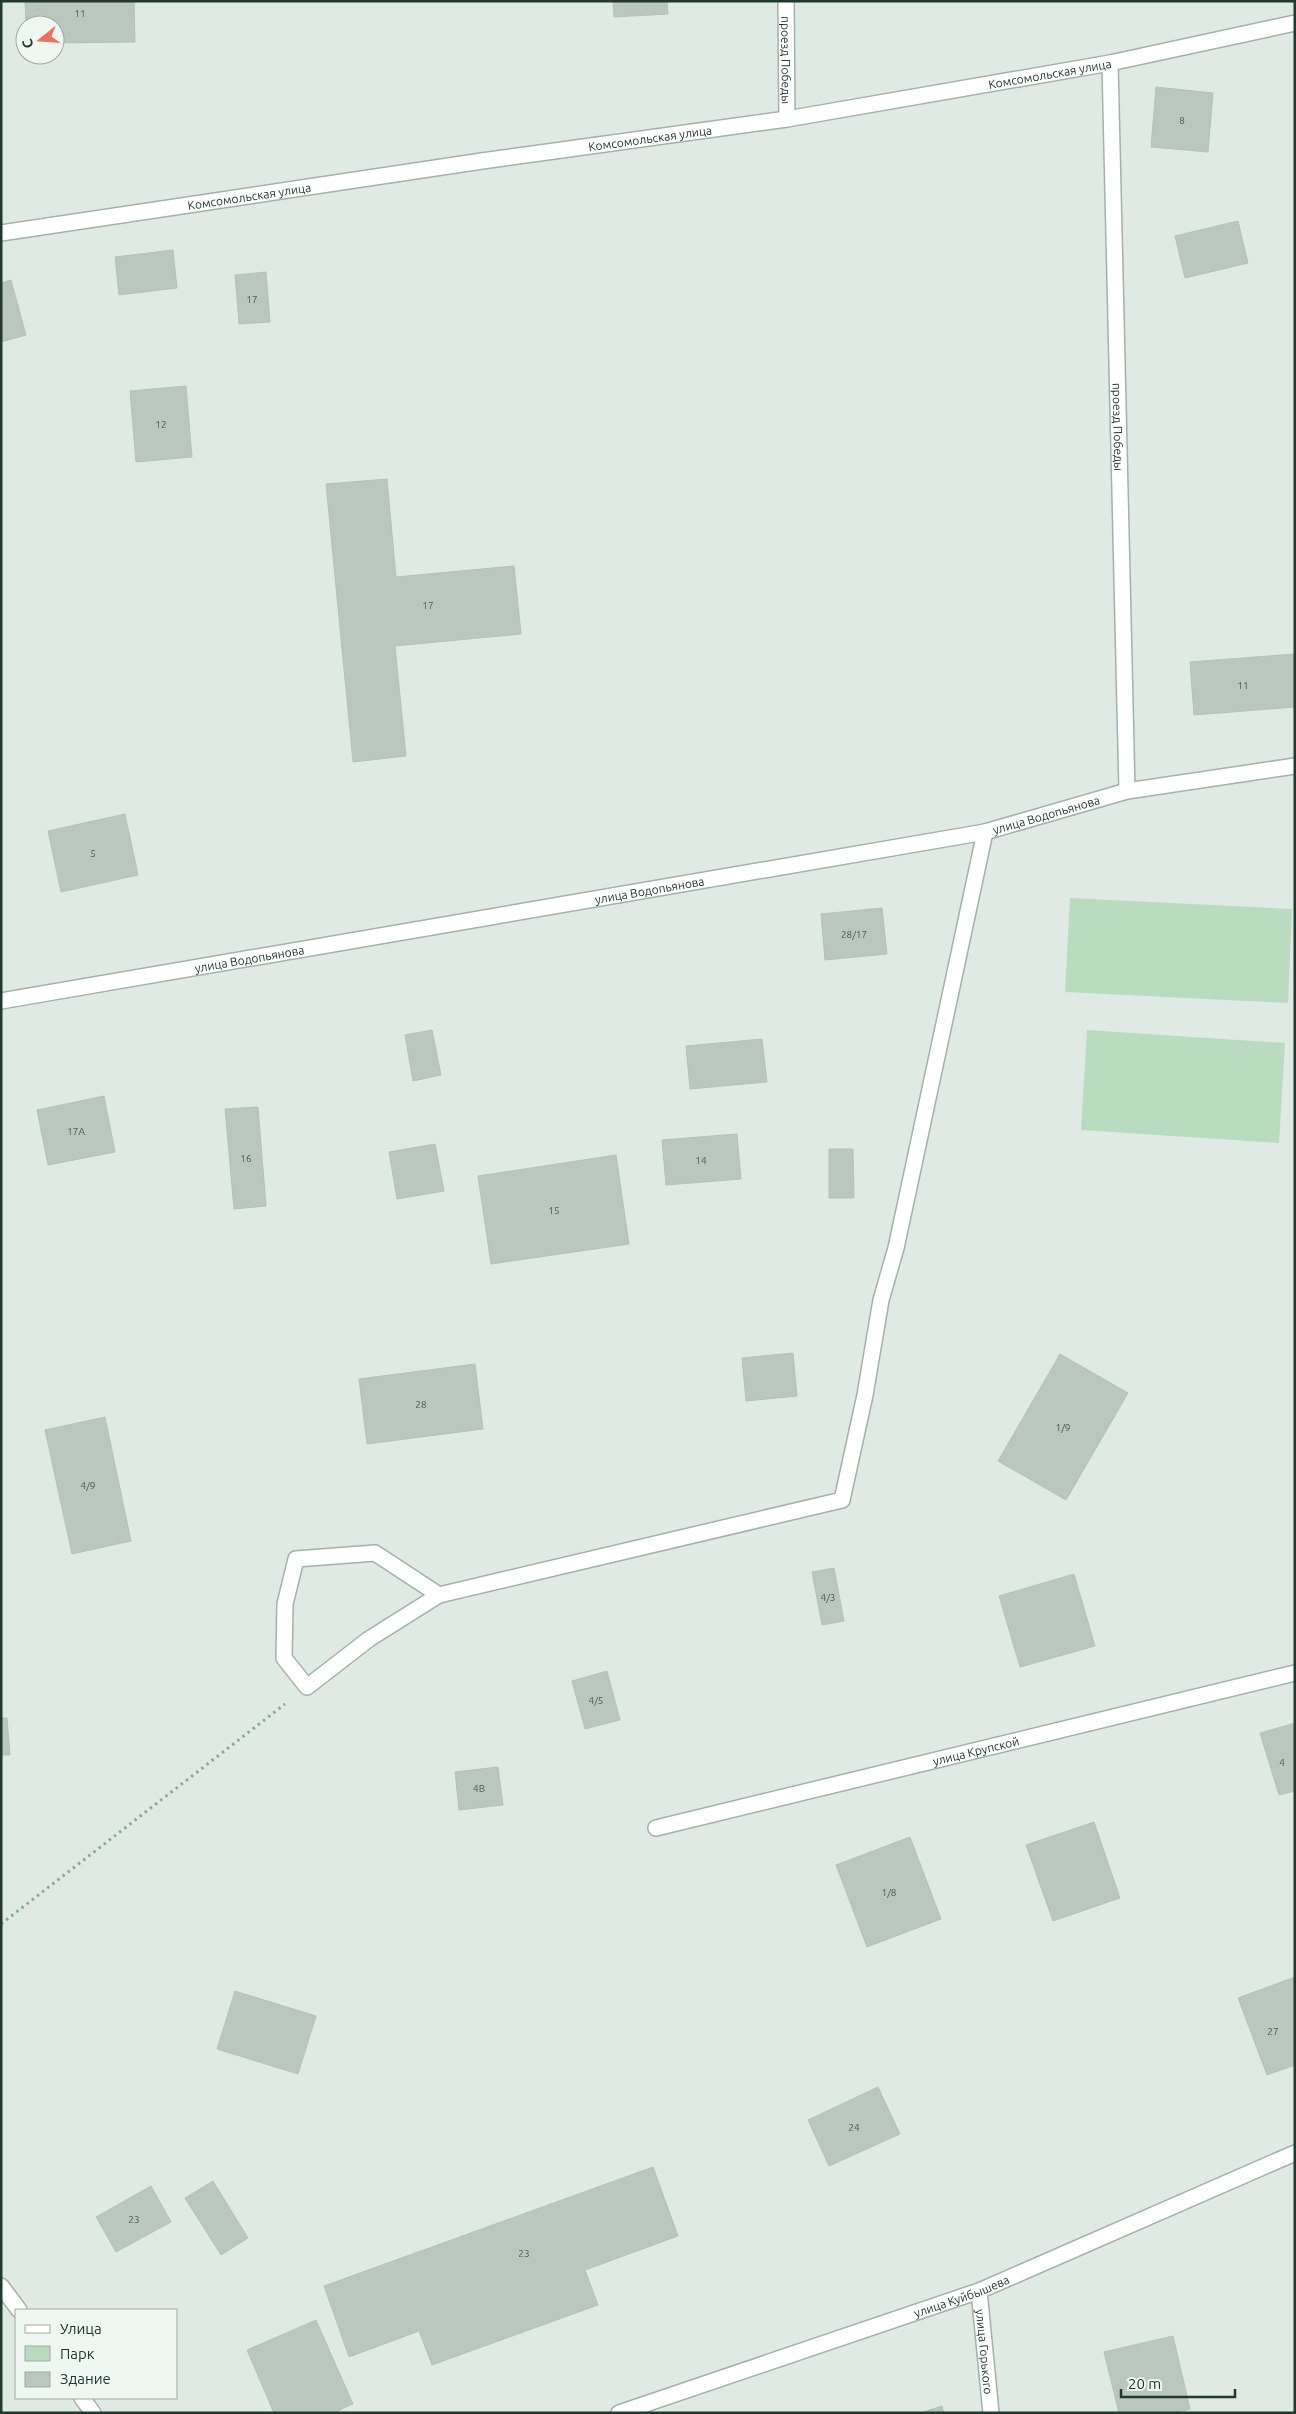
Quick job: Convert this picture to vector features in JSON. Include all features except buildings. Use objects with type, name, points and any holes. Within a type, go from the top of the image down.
[{"type":"street","name":"проезд Победы","points":[[786,1],[787,119]]},
{"type":"street","name":"Комсомольская улица","points":[[1,233],[472,162],[787,119],[1110,63],[1295,23]]},
{"type":"street","name":"проезд Победы","points":[[1110,63],[1127,791]]},
{"type":"street","name":"улица Водопьянова","points":[[1,1001],[985,832],[1127,791],[1295,766]]},
{"type":"street","points":[[439,1595],[375,1553],[296,1559],[285,1604],[284,1658],[307,1687],[369,1638],[439,1595],[842,1500],[865,1395],[880,1300],[896,1248],[985,832]]},
{"type":"street","name":"улица Крупской","points":[[656,1828],[1295,1673]]},
{"type":"street","name":"улица Куйбышева","points":[[619,2413],[979,2291],[1295,2153]]},
{"type":"street","points":[[1,2286],[18,2309]]},
{"type":"street","name":"улица Горького","points":[[979,2291],[991,2413]]},
{"type":"street","points":[[83,2399],[93,2413]]},
{"type":"path","points":[[1,1924],[307,1687]]},
{"type":"green space","points":[[1070,898],[1292,909],[1288,1003],[1065,992]]},
{"type":"green space","points":[[1087,1030],[1285,1043],[1279,1143],[1081,1130]]}]
